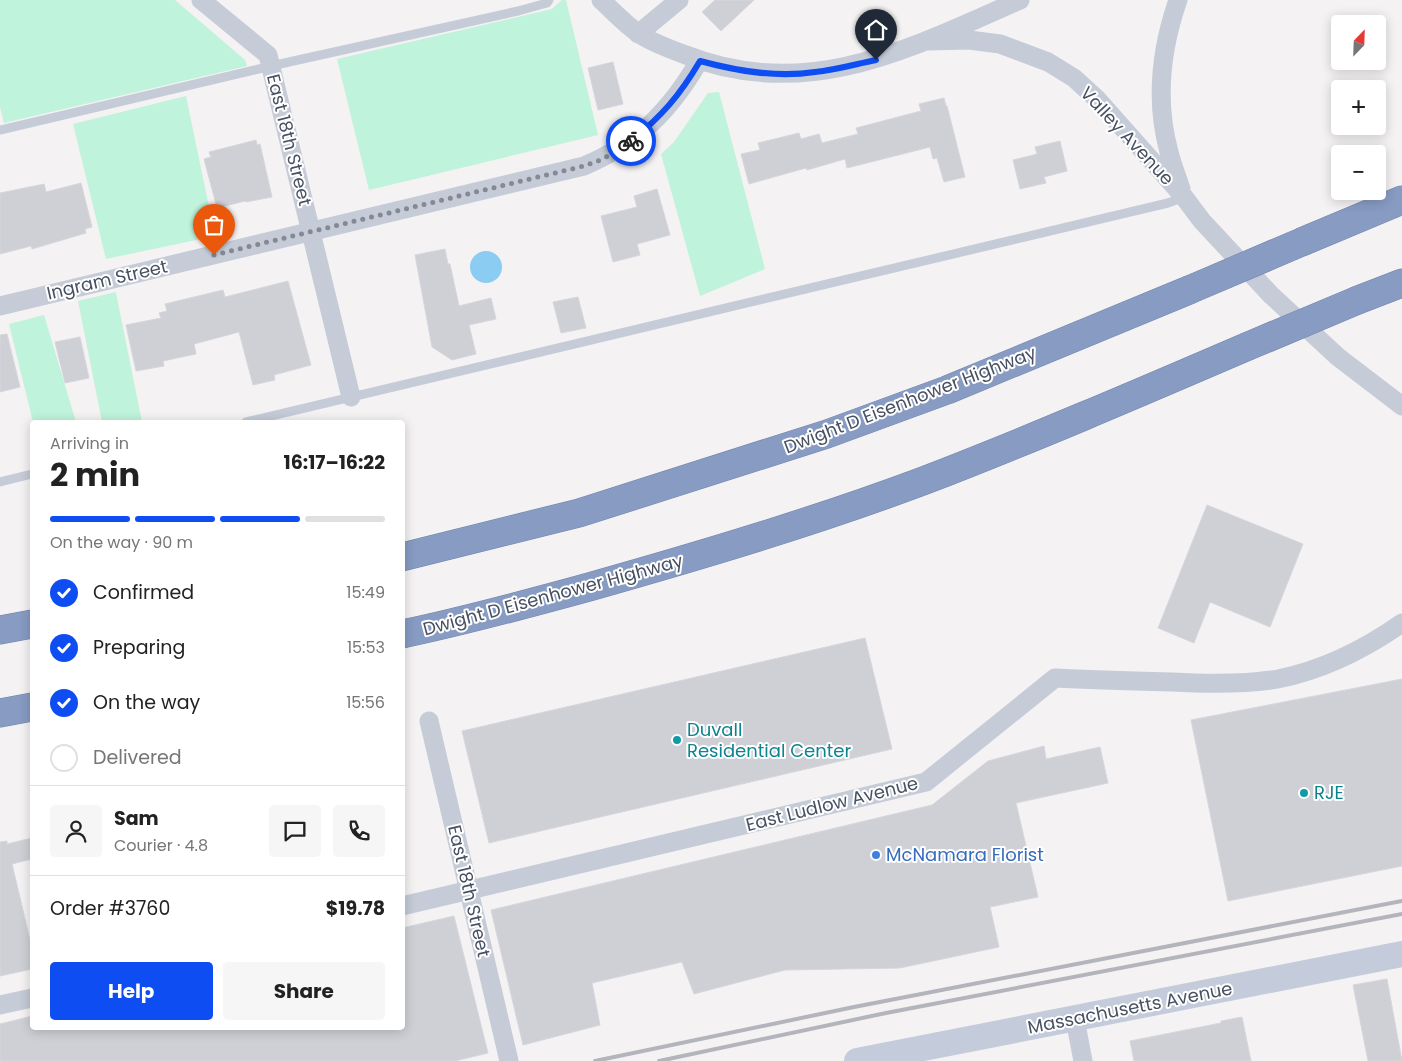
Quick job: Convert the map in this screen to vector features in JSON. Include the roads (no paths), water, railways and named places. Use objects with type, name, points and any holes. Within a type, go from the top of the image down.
[{"type":"highway","name":"Dwight D Eisenhower Highway","points":[[405,556],[579,514],[827,434],[947,390],[1402,200]]},
{"type":"highway","name":"Dwight D Eisenhower Highway","points":[[405,633],[540,601],[676,563],[920,482],[1101,410],[1246,347],[1402,283]]},
{"type":"highway","points":[[0,630],[30,624]]},
{"type":"highway","points":[[0,713],[30,707]]},
{"type":"street","name":"East 18th Street","points":[[201,0],[268,55],[351,397]]},
{"type":"street","points":[[601,0],[638,34],[700,61],[741,70],[784,74],[816,72],[876,60],[927,41],[1020,0]]},
{"type":"street","points":[[638,34],[679,0]]},
{"type":"street","name":"Valley Avenue","points":[[1178,0],[1170,24],[1164,54],[1161,104],[1169,154],[1184,197]]},
{"type":"street","name":"Valley Avenue","points":[[927,41],[979,41],[1009,47],[1048,62],[1074,78],[1097,99],[1184,197],[1202,221],[1271,296],[1338,357],[1402,406]]},
{"type":"street","name":"Ingram Street","points":[[0,306],[584,166],[603,159],[630,142],[662,115],[682,90],[700,61]]},
{"type":"street","name":"East Ludlow Avenue","points":[[405,905],[926,782],[1055,678],[1209,684],[1240,683],[1278,678],[1326,664],[1354,653],[1402,623]]},
{"type":"street","name":"East 18th Street","points":[[429,721],[509,1061]]},
{"type":"street","name":"Massachusetts Avenue","points":[[857,1061],[1402,954]]},
{"type":"street","points":[[0,1005],[30,998]]},
{"type":"street","points":[[1075,1019],[1082,1061]]},
{"type":"lane","points":[[0,130],[271,66],[518,11],[546,3],[549,0]]},
{"type":"lane","points":[[254,420],[1159,205],[1184,197]]},
{"type":"lane","points":[[0,482],[30,474]]},
{"type":"water","points":[[486,251],[498,255],[502,267],[498,279],[486,283],[474,279],[470,267],[474,255]]},
{"type":"railway","points":[[595,1061],[854,1007],[1402,901]]},
{"type":"railway","points":[[659,1061],[886,1013],[1402,914]]},
{"type":"place","name":"Duvall Residential Center","points":[[677,740]]},
{"type":"place","name":"RJE","points":[[1304,793]]},
{"type":"place","name":"McNamara Florist","points":[[876,855]]}]
